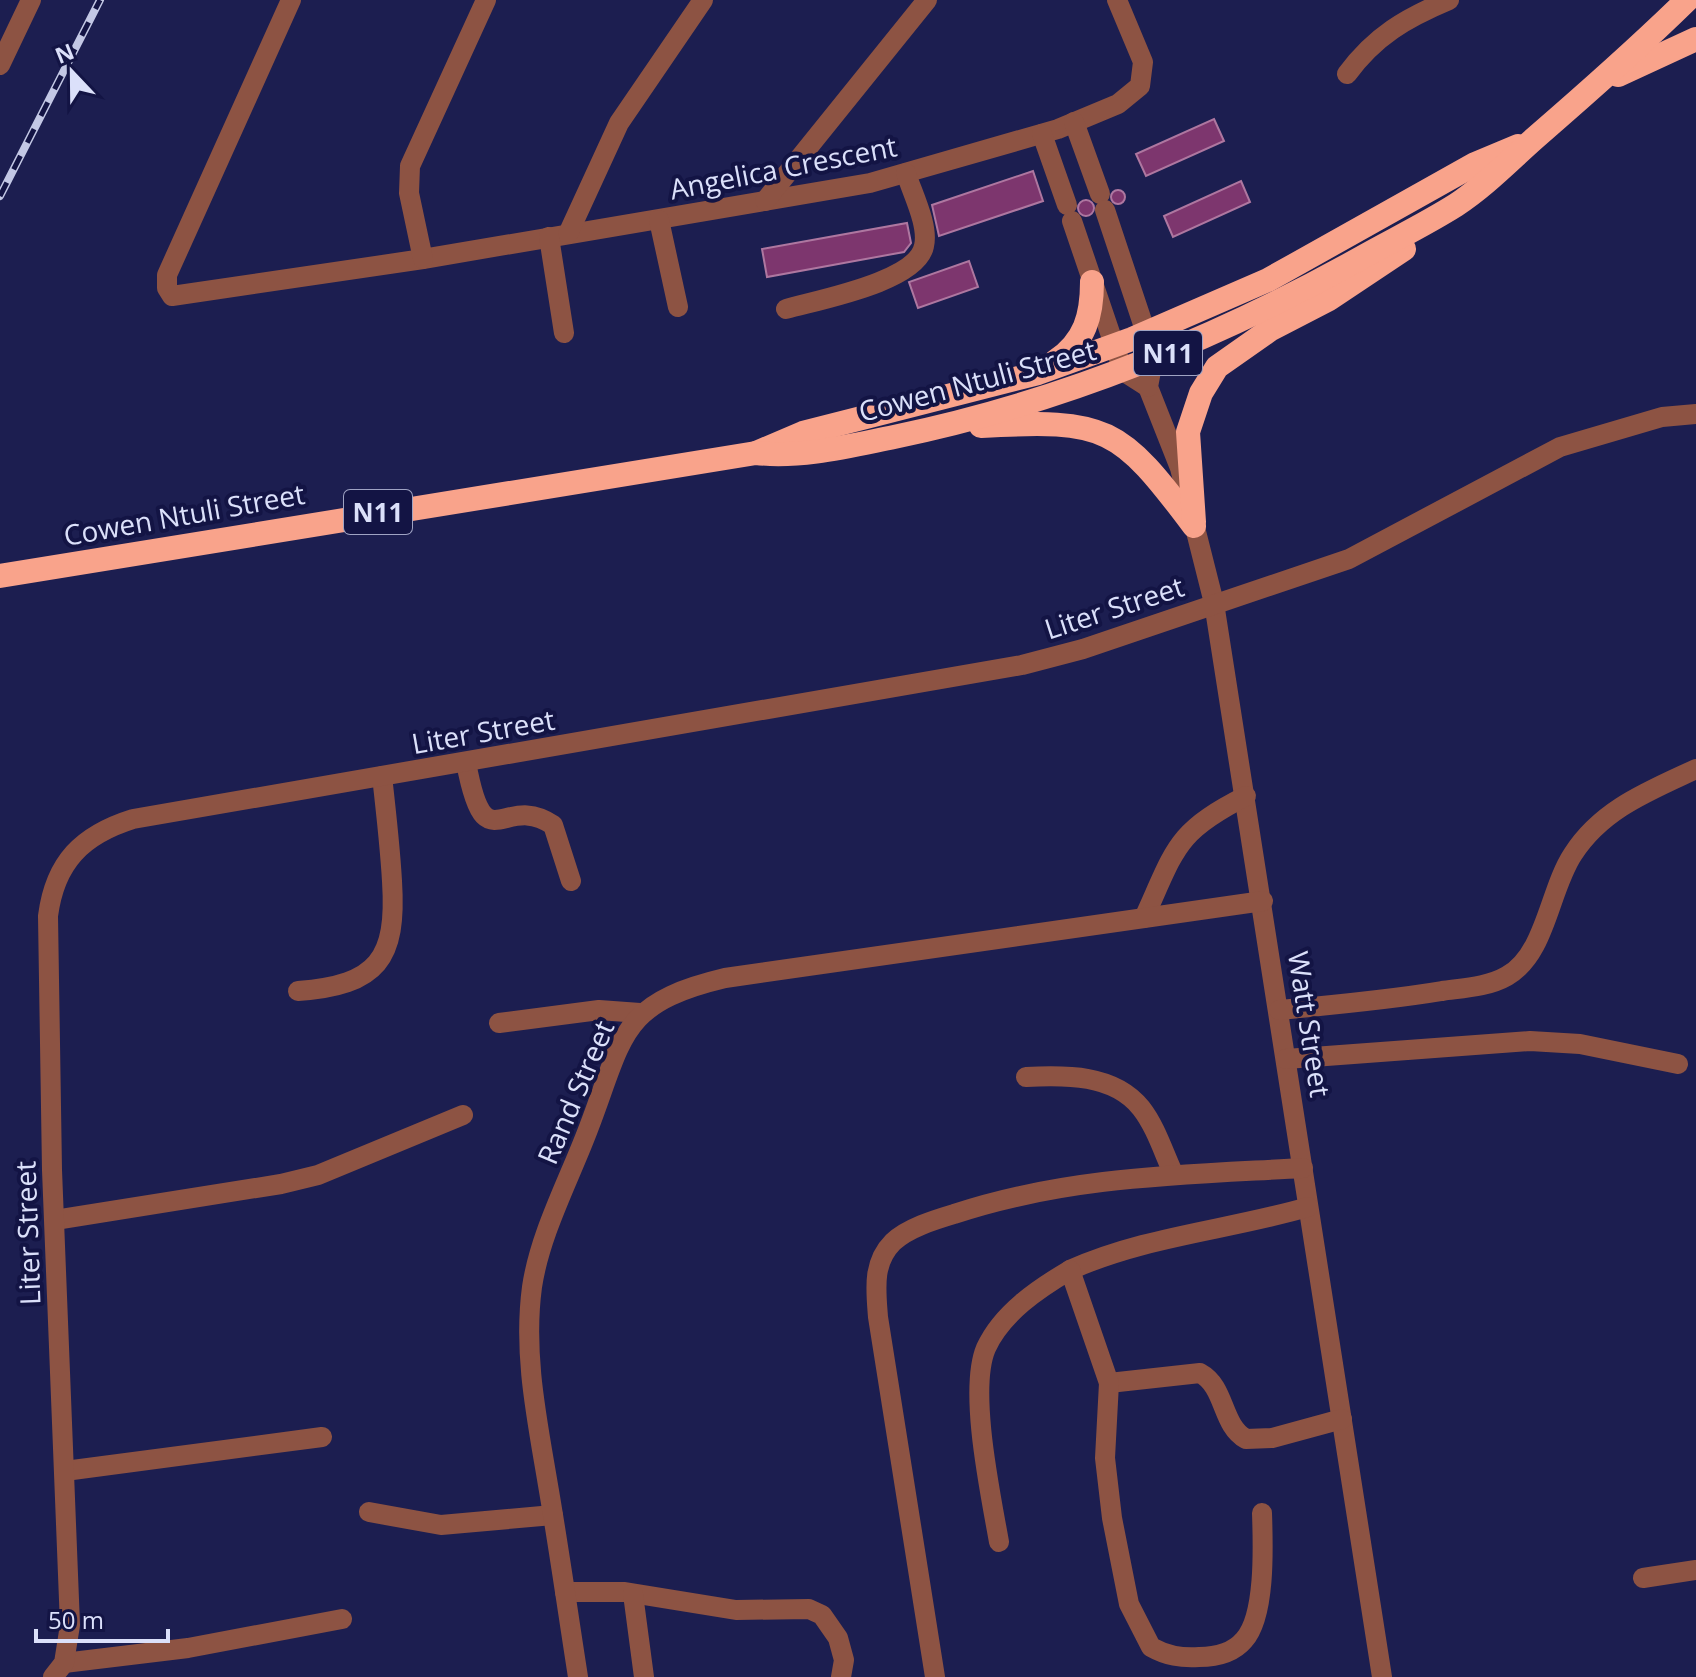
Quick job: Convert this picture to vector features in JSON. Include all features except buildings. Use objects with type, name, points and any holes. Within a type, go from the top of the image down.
[{"type":"highway","name":"Cowen Ntuli Street","points":[[756,453],[782,456],[814,452],[933,429],[1036,401],[1153,360],[1278,304],[1455,206],[1487,183],[1603,81],[1687,0]]},
{"type":"highway","points":[[1603,81],[1696,39]]},
{"type":"highway","name":"Cowen Ntuli Street","points":[[0,576],[756,453],[803,433],[1038,373],[1146,333],[1268,280],[1475,164],[1534,139]]},
{"type":"highway","points":[[1194,525],[1188,432],[1201,393],[1217,367],[1271,329],[1329,299],[1387,262],[1455,206]]},
{"type":"highway","points":[[1038,373],[1076,345],[1085,331],[1092,282]]},
{"type":"highway","points":[[933,429],[1051,424],[1114,437],[1142,458],[1194,525]]},
{"type":"street","points":[[0,65],[31,0]]},
{"type":"street","name":"Angelica Crescent","points":[[291,0],[167,275],[167,288],[177,297],[765,201],[906,173],[1042,134],[1118,104],[1140,86],[1143,62],[1117,0]]},
{"type":"street","points":[[423,259],[409,193],[410,166],[486,0]]},
{"type":"street","points":[[564,333],[559,235],[619,123],[703,0]]},
{"type":"street","points":[[765,201],[927,0]]},
{"type":"street","points":[[1347,74],[1366,49],[1388,30],[1449,0]]},
{"type":"street","points":[[1042,134],[1123,371],[1148,387],[1153,360],[1146,333],[1074,122]]},
{"type":"street","points":[[786,309],[896,275],[920,255],[925,240],[906,173]]},
{"type":"street","points":[[659,220],[678,307]]},
{"type":"street","name":"Watt Street","points":[[1148,387],[1176,458],[1214,603],[1382,1677]]},
{"type":"street","name":"Liter Street","points":[[58,1670],[70,1625],[55,1220],[48,916],[51,893],[67,857],[93,835],[133,819],[1009,668],[1083,649],[1349,559],[1560,447],[1662,417],[1696,414]]},
{"type":"street","points":[[466,762],[473,799],[481,815],[493,820],[532,817],[553,825],[571,881]]},
{"type":"street","points":[[1279,1010],[1389,1000],[1482,985],[1507,976],[1525,961],[1557,883],[1592,831],[1617,807],[1696,769]]},
{"type":"street","points":[[298,991],[329,989],[360,976],[375,966],[388,947],[393,932],[393,898],[382,776]]},
{"type":"street","points":[[1144,918],[1186,833],[1212,813],[1246,796]]},
{"type":"street","name":"Rand Street","points":[[578,1677],[528,1350],[533,1283],[613,1064],[626,1034],[640,1013],[661,998],[725,978],[1263,901]]},
{"type":"street","points":[[499,1023],[599,1010],[640,1013]]},
{"type":"street","points":[[1286,1059],[1530,1041],[1580,1044],[1678,1064]]},
{"type":"street","points":[[1026,1077],[1079,1077],[1130,1097],[1147,1119],[1174,1175]]},
{"type":"street","points":[[55,1220],[281,1184],[318,1175],[463,1115]]},
{"type":"street","points":[[935,1677],[878,1317],[877,1270],[883,1255],[894,1241],[914,1229],[975,1207],[1092,1182],[1136,1176],[1303,1168]]},
{"type":"street","points":[[999,1542],[982,1421],[985,1351],[1010,1315],[1048,1283],[1070,1270],[1127,1248],[1238,1226],[1308,1207]]},
{"type":"street","points":[[1070,1270],[1109,1383],[1105,1458],[1112,1518],[1129,1604],[1151,1647],[1164,1654],[1214,1657],[1244,1641],[1251,1628],[1261,1579],[1262,1513]]},
{"type":"street","points":[[1109,1383],[1200,1373],[1211,1379],[1231,1424],[1246,1439],[1272,1438],[1342,1419]]},
{"type":"street","points":[[65,1471],[322,1437]]},
{"type":"street","points":[[369,1512],[441,1525],[553,1515]]},
{"type":"street","points":[[1643,1578],[1696,1570]]},
{"type":"street","points":[[565,1592],[633,1594],[736,1610],[789,1608],[817,1612],[831,1625],[841,1645],[844,1667],[841,1677]]},
{"type":"street","points":[[633,1594],[644,1677]]},
{"type":"street","points":[[58,1670],[107,1668],[188,1648],[342,1619]]},
{"type":"railway","points":[[0,196],[100,0]]}]
